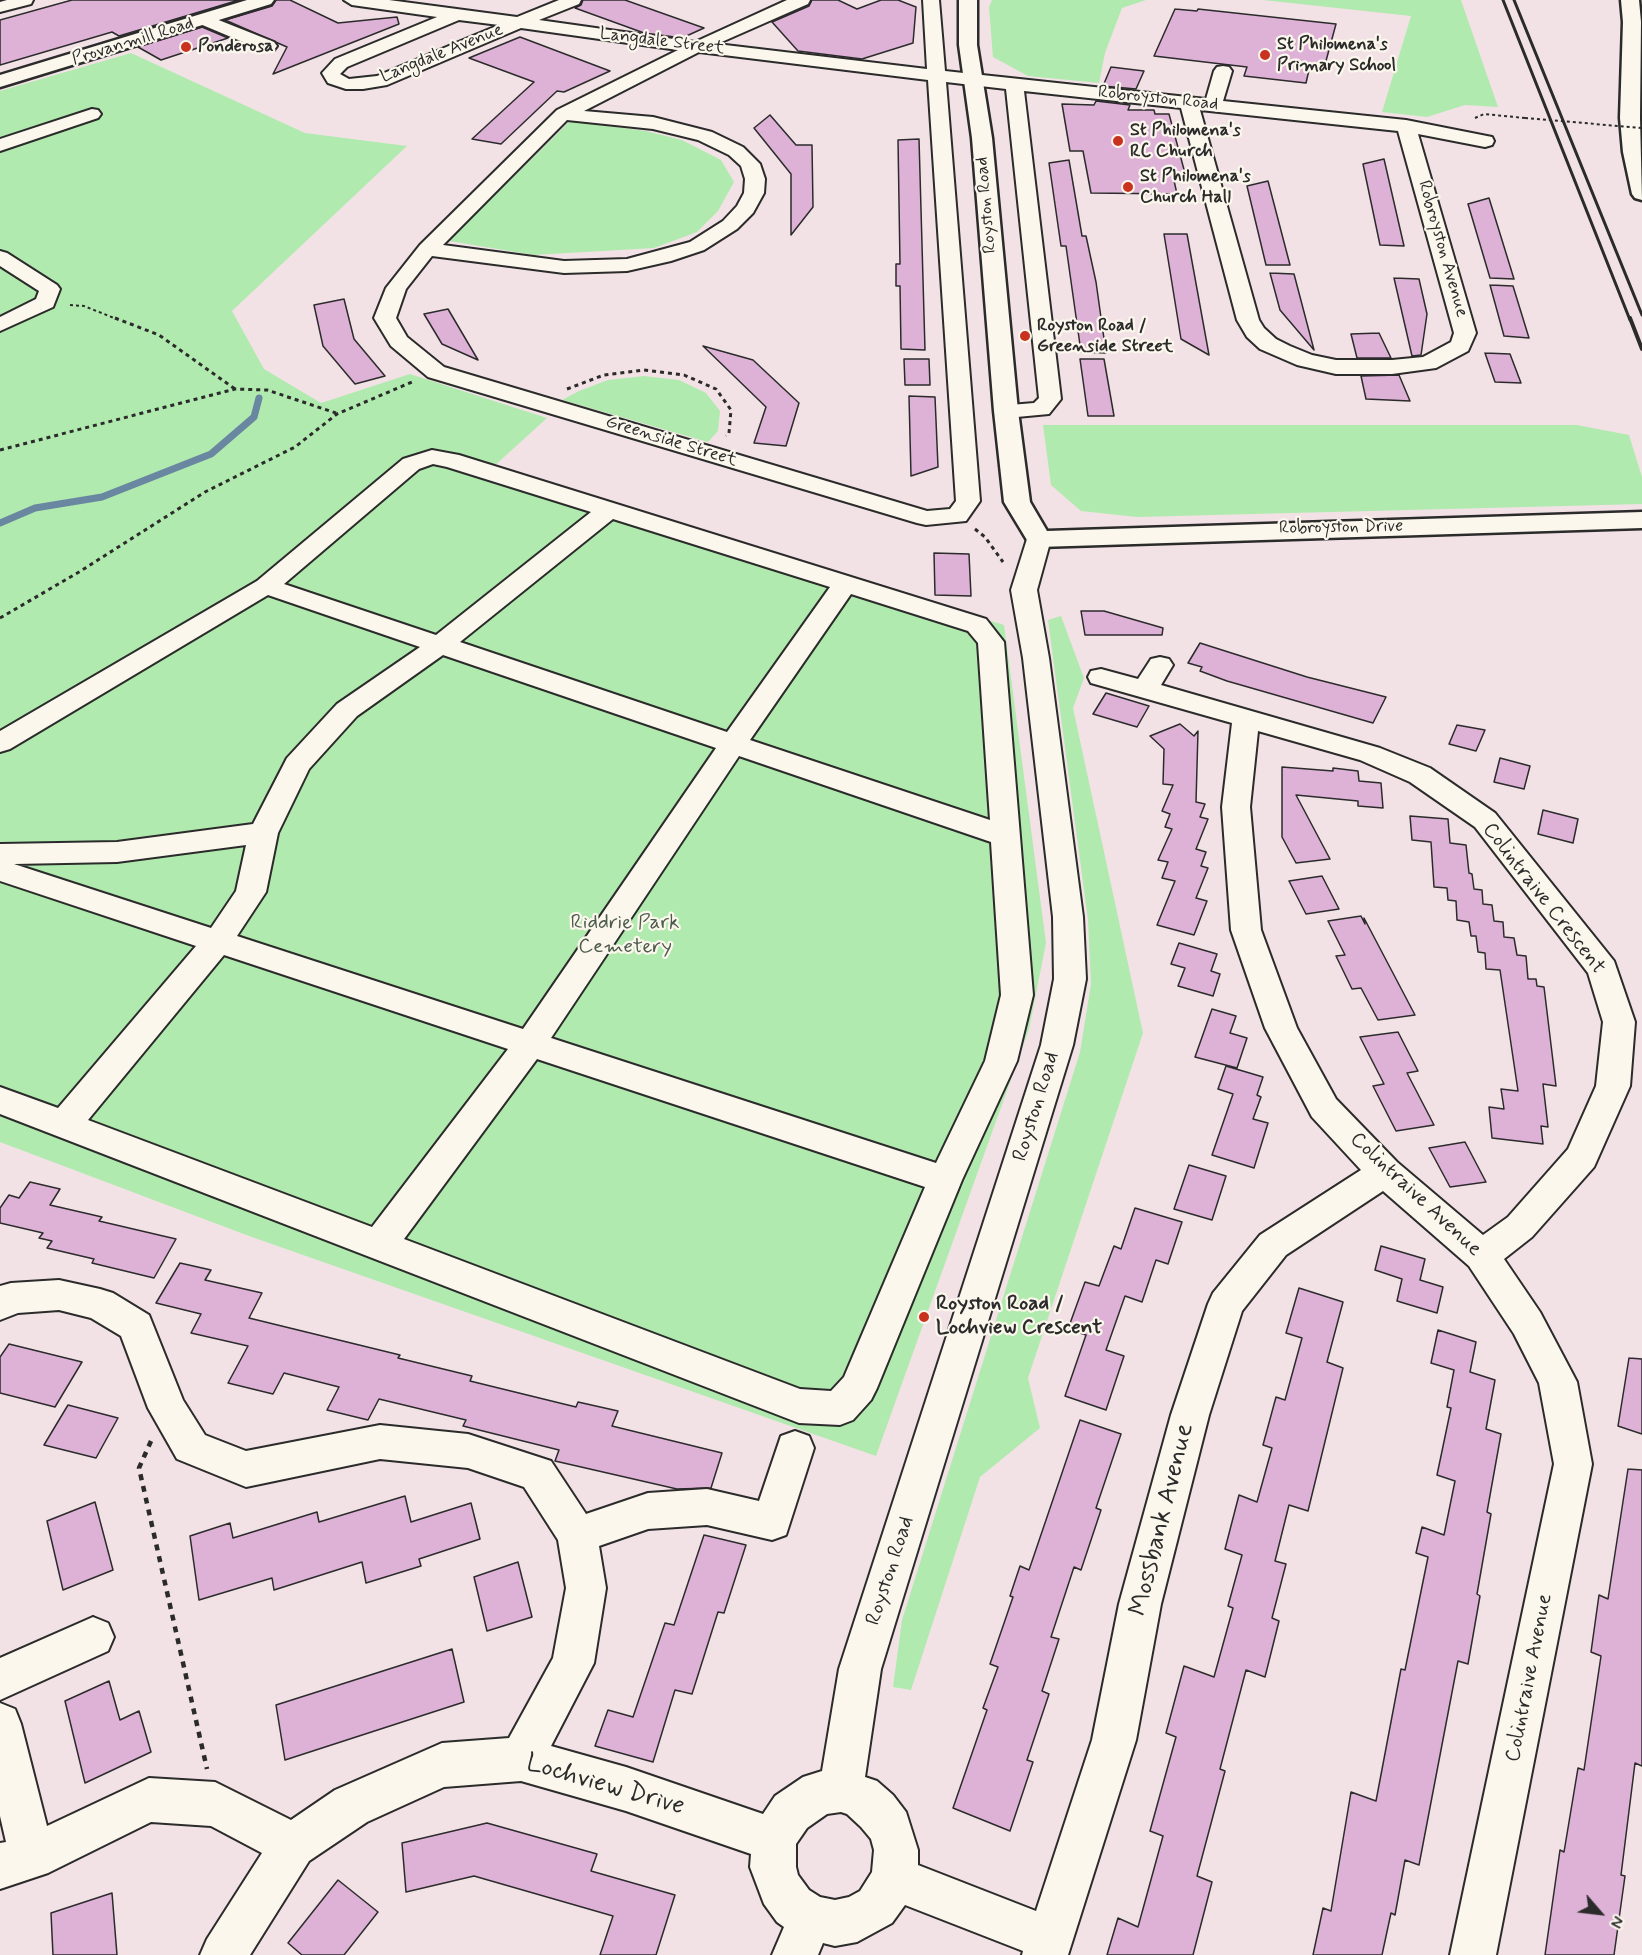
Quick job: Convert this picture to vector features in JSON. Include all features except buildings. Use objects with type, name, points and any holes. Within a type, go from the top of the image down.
[{"type":"main road","name":"Provanmill Road","points":[[0,81],[206,20],[265,0]]},
{"type":"main road","name":"Royston Road","points":[[968,0],[968,45],[982,138],[1006,411],[1017,502],[1039,539]]},
{"type":"main road","points":[[1630,0],[1632,22],[1631,129],[1633,152],[1642,194]]},
{"type":"main road","name":"Robroyston Drive","points":[[1039,539],[1642,520]]},
{"type":"street","points":[[0,7],[25,0]]},
{"type":"street","name":"Langdale Street","points":[[352,0],[697,47],[973,80]]},
{"type":"street","points":[[518,23],[573,0]]},
{"type":"street","name":"Greenside Street","points":[[802,0],[783,6],[562,114],[427,249],[396,288],[385,318],[399,341],[436,372],[926,518],[957,516]]},
{"type":"street","points":[[932,0],[968,501],[957,516]]},
{"type":"street","name":"Langdale Avenue","points":[[457,14],[341,63],[331,73],[334,79],[346,84],[381,81],[518,23]]},
{"type":"street","points":[[206,20],[268,46]]},
{"type":"street","points":[[1213,105],[1223,71]]},
{"type":"street","name":"Robroyston Road","points":[[973,80],[1406,126],[1485,141]]},
{"type":"street","name":"Royston Road","points":[[1006,411],[1041,409],[1050,399],[1014,84]]},
{"type":"street","name":"Robroyston Avenue","points":[[1189,103],[1252,326],[1268,344],[1282,351],[1305,360],[1336,367],[1392,367],[1428,363],[1460,346],[1465,333],[1406,126]]},
{"type":"street","points":[[0,145],[92,114]]},
{"type":"street","points":[[427,249],[564,267],[627,265],[664,257],[696,246],[730,225],[746,209],[754,193],[755,179],[750,165],[736,151],[705,136],[653,123],[562,114]]},
{"type":"street","points":[[0,257],[50,289],[46,303],[0,325]]},
{"type":"street","points":[[0,742],[266,586],[411,464],[432,457],[452,460],[976,625],[991,642],[1017,995],[1001,1061],[945,1180],[858,1388],[840,1408],[799,1406],[0,1100]]},
{"type":"street","points":[[64,1125],[218,941],[251,892],[263,833],[297,765],[347,710],[440,645],[609,510]]},
{"type":"street","name":"Royston Road","points":[[841,1790],[860,1669],[1057,1045],[1070,979],[1068,917],[1036,658],[1024,590],[1039,539]]},
{"type":"street","points":[[379,1245],[530,1044],[733,744],[845,584]]},
{"type":"street","points":[[266,586],[1005,836]]},
{"type":"street","name":"Colintraive Crescent","points":[[1101,677],[1152,677],[1246,718],[1370,754],[1419,775],[1485,820],[1603,969],[1619,1022],[1613,1086],[1582,1157],[1520,1227],[1482,1256]]},
{"type":"street","name":"Colintraive Avenue","points":[[1246,718],[1236,807],[1246,930],[1281,1028],[1324,1108],[1385,1172],[1482,1256],[1527,1323],[1558,1382],[1573,1464],[1473,1955]]},
{"type":"street","points":[[0,854],[117,852],[263,833]]},
{"type":"street","points":[[0,870],[945,1180]]},
{"type":"street","name":"Mossbank Avenue","points":[[893,1878],[1048,1947],[1114,1740],[1140,1604],[1190,1415],[1226,1304],[1273,1245],[1385,1172]]},
{"type":"street","points":[[0,1305],[11,1298],[59,1295],[100,1304],[136,1326],[167,1408],[191,1447],[246,1469],[380,1442],[468,1451],[537,1474],[577,1535],[586,1588],[573,1663],[521,1759]]},
{"type":"street","points":[[577,1535],[648,1511],[707,1506],[772,1522],[795,1448]]},
{"type":"street","points":[[0,1678],[93,1637]]},
{"type":"street","points":[[0,1724],[16,1862],[149,1800],[215,1804],[293,1845]]},
{"type":"street","name":"Lochview Drive","points":[[223,1955],[293,1845],[351,1806],[442,1765],[521,1759],[626,1789],[775,1840]]},
{"type":"street","points":[[841,1790],[861,1797],[877,1810],[890,1828],[896,1850],[893,1878],[889,1890],[876,1907],[857,1919],[835,1923],[803,1937],[793,1906],[780,1888],[773,1867],[775,1840],[778,1830],[791,1812],[819,1793],[841,1790]]},
{"type":"path","points":[[1525,118],[1642,128]]},
{"type":"path","points":[[46,303],[84,306],[159,334],[235,389]]},
{"type":"path","points":[[543,403],[572,386],[604,375],[644,370],[684,375],[716,389],[731,410],[729,433],[708,453]]},
{"type":"path","points":[[0,618],[79,572],[205,492],[295,447],[337,414],[436,372]]},
{"type":"path","points":[[0,450],[235,389],[267,390],[337,414]]},
{"type":"path","points":[[957,516],[985,537],[1024,590]]},
{"type":"path","points":[[167,1408],[139,1468],[215,1804]]},
{"type":"green space","points":[[992,0],[1146,0],[1122,8],[1105,53],[1099,83],[1028,76],[993,57],[989,7]]},
{"type":"green space","points":[[1263,0],[1461,0],[1498,107],[1465,105],[1427,117],[1382,112],[1411,16]]},
{"type":"green space","name":"Riddrie Park Cemetery","points":[[131,53],[305,133],[407,146],[232,311],[264,369],[321,403],[410,374],[547,418],[492,468],[1004,625],[1046,943],[1029,1029],[876,1456],[249,1236],[0,1142],[0,91]]},
{"type":"green space","points":[[570,121],[646,131],[682,140],[721,160],[734,182],[718,211],[697,232],[654,248],[534,255],[449,241]]},
{"type":"green space","points":[[644,376],[679,380],[706,393],[720,411],[718,431],[708,442],[562,400],[608,380]]},
{"type":"green space","points":[[1043,425],[1577,425],[1629,435],[1642,477],[1642,504],[1137,517],[1081,511],[1051,485]]},
{"type":"green space","points":[[1061,616],[1084,678],[1073,708],[1143,1033],[1028,1378],[1040,1428],[980,1477],[911,1690],[893,1687],[902,1620],[1080,1052],[1091,984],[1088,920],[1048,620]]},
{"type":"waterway","points":[[0,523],[35,508],[102,497],[211,454],[254,417],[259,398]]},
{"type":"railway","points":[[1503,0],[1630,320]]},
{"type":"railway","points":[[1514,0],[1642,315]]},
{"type":"railway","points":[[1630,318],[1642,349]]},
{"type":"place","name":"Ponderosa","points":[[186,47]]},
{"type":"place","name":"St Philomena's Primary School","points":[[1265,55]]},
{"type":"place","name":"St Philomena's RC Church","points":[[1118,141]]},
{"type":"place","name":"St Philomena's Church Hall","points":[[1128,187]]},
{"type":"place","name":"Royston Road / Greenside Street","points":[[1025,336]]},
{"type":"place","name":"Royston Road / Lochview Crescent","points":[[924,1317]]}]
